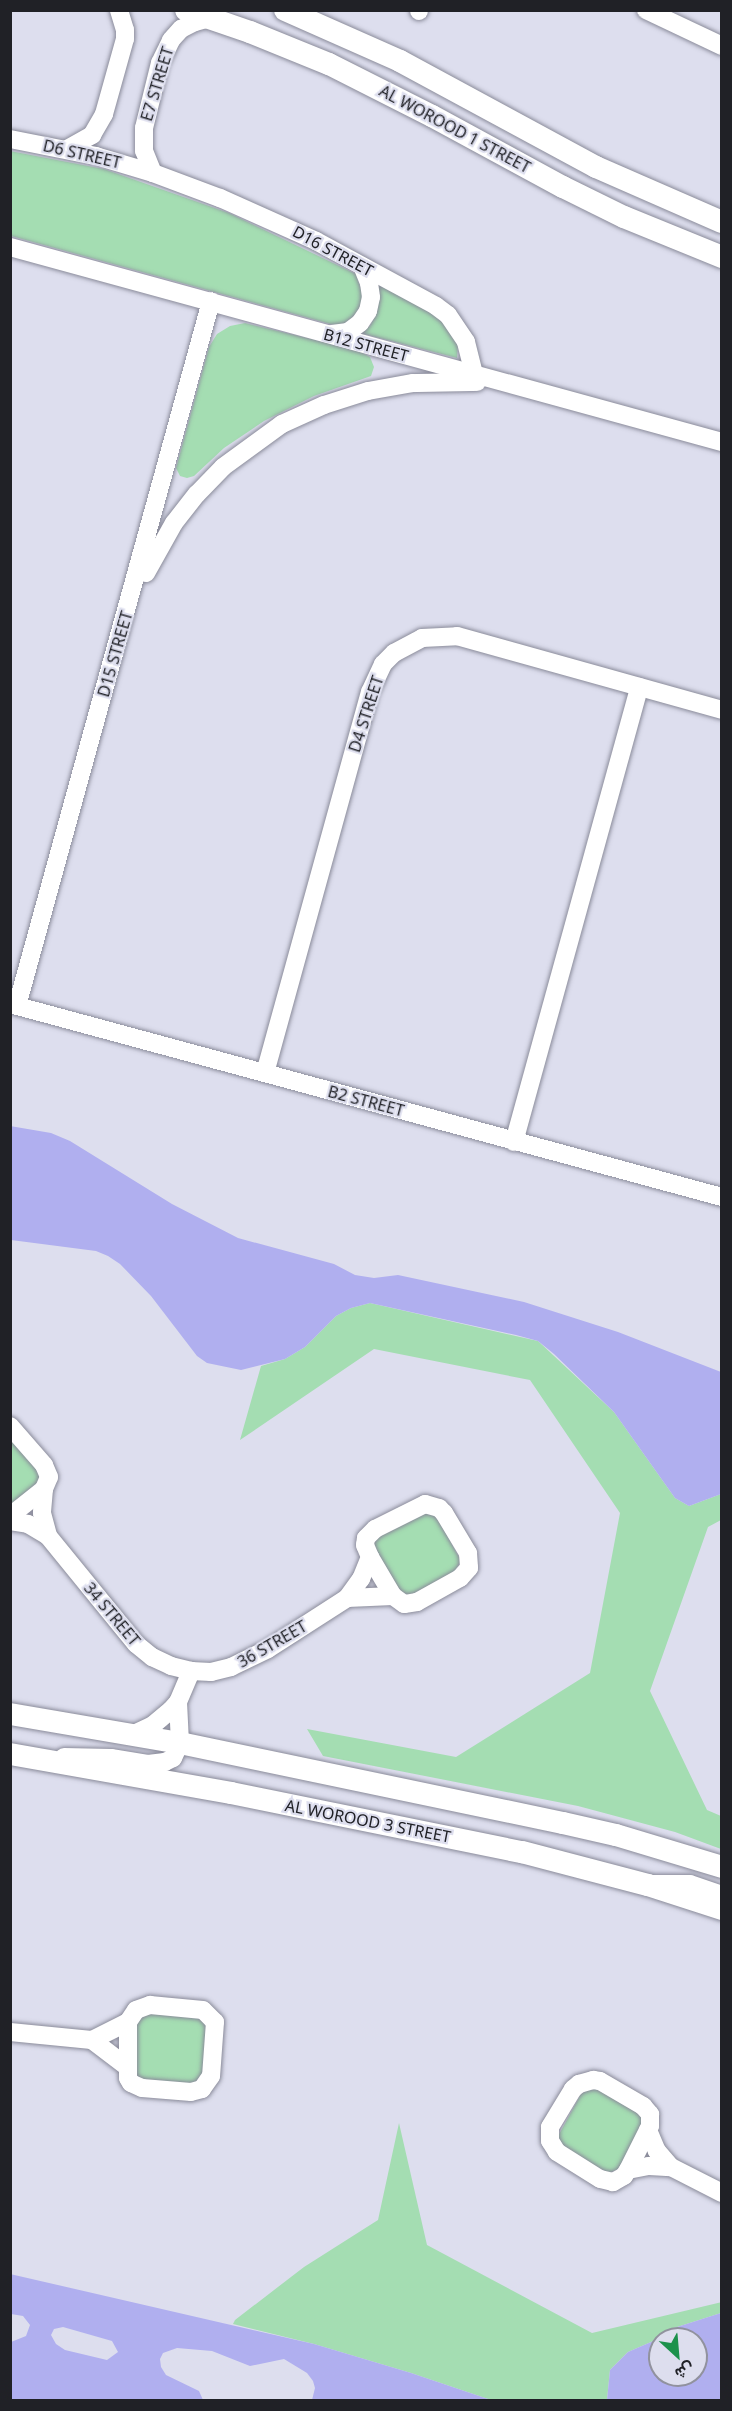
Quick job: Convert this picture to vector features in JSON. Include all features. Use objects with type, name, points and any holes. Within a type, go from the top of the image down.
[{"type":"street","points":[[67,149],[92,135],[104,114],[125,39],[126,30],[119,10]]},
{"type":"street","name":"AL WOROOD 1 STREET","points":[[186,10],[328,64],[432,116],[562,187],[624,217],[722,257]]},
{"type":"street","name":"AL WOROOD 1 STREET","points":[[285,10],[400,62],[596,167],[722,222]]},
{"type":"street","points":[[646,10],[682,18],[722,45]]},
{"type":"street","name":"E7 STREET","points":[[153,173],[144,151],[144,128],[160,63],[171,40],[181,29],[210,18]]},
{"type":"street","name":"D6 STREET","points":[[10,139],[67,149],[153,173]]},
{"type":"street","name":"D16 STREET","points":[[153,173],[268,218],[436,306],[448,315],[466,342],[474,374]]},
{"type":"street","name":"B12 STREET","points":[[10,247],[722,442]]},
{"type":"street","points":[[330,335],[348,332],[360,323],[368,311],[371,297],[369,283],[362,266]]},
{"type":"street","name":"D15 STREET","points":[[14,1005],[129,604],[212,301]]},
{"type":"street","points":[[129,604],[174,523],[197,494],[223,467],[282,424],[324,405],[368,391],[436,382],[510,384]]},
{"type":"street","name":"D4 STREET","points":[[265,1073],[370,692],[375,678],[388,659],[407,644],[422,638],[457,636],[722,710]]},
{"type":"street","points":[[514,1142],[639,687]]},
{"type":"street","name":"B2 STREET","points":[[14,1005],[722,1197]]},
{"type":"street","name":"34 STREET","points":[[10,1426],[48,1470],[42,1513],[48,1536]]},
{"type":"street","points":[[10,1516],[45,1489]]},
{"type":"street","name":"36 STREET","points":[[191,1671],[212,1672],[250,1659],[347,1598],[361,1579],[370,1557],[365,1545],[369,1533],[425,1504],[439,1508],[444,1513],[468,1553],[469,1568],[460,1578],[410,1604],[404,1604],[393,1596],[347,1598]]},
{"type":"street","name":"34 STREET","points":[[10,1521],[28,1524],[48,1536],[136,1644],[152,1657],[171,1666],[191,1671]]},
{"type":"street","points":[[370,1557],[393,1596]]},
{"type":"street","points":[[132,1735],[153,1725],[178,1702],[191,1671]]},
{"type":"street","points":[[44,1759],[94,1756],[157,1764],[173,1758],[180,1743],[178,1702]]},
{"type":"street","points":[[10,1714],[180,1743],[574,1825],[722,1867]]},
{"type":"street","name":"AL WOROOD 3 STREET","points":[[10,1754],[231,1793],[522,1851],[648,1884],[722,1909]]},
{"type":"street","points":[[648,1884],[690,1884],[722,1895]]},
{"type":"street","points":[[143,2006],[195,2007],[210,2015],[216,2031],[210,2081],[197,2092],[136,2086],[128,2078],[126,2066],[128,2022],[131,2015],[143,2006]]},
{"type":"street","points":[[92,2040],[128,2022]]},
{"type":"street","points":[[10,2032],[92,2040],[126,2066]]},
{"type":"street","points":[[593,2080],[600,2081],[647,2109],[651,2120],[648,2130],[628,2170],[619,2180],[606,2182],[556,2152],[550,2141],[550,2127],[573,2089],[579,2084],[593,2080]]},
{"type":"street","points":[[648,2130],[657,2151],[672,2168]]},
{"type":"street","points":[[628,2170],[649,2166],[672,2168],[722,2193]]},
{"type":"green space","points":[[10,151],[104,169],[229,213],[356,274],[363,296],[360,309],[346,324],[334,325],[11,236]]},
{"type":"green space","points":[[374,276],[448,323],[458,343],[457,358],[360,333],[370,326],[376,314],[380,293]]},
{"type":"green space","points":[[245,323],[357,350],[370,357],[374,367],[371,376],[314,396],[264,421],[224,448],[194,476],[187,478],[180,476],[176,468],[209,347],[217,334],[230,326]]},
{"type":"green space","points":[[370,1303],[538,1341],[614,1412],[675,1498],[689,1506],[721,1494],[721,1520],[708,1527],[650,1691],[707,1810],[721,1816],[721,1849],[675,1832],[578,1806],[323,1756],[307,1729],[456,1757],[590,1673],[620,1513],[530,1380],[374,1349],[240,1440],[261,1366],[285,1359],[305,1347],[336,1316],[351,1308]]},
{"type":"green space","points":[[10,1433],[39,1468],[40,1480],[10,1507]]},
{"type":"green space","points":[[417,1512],[436,1515],[461,1561],[454,1572],[410,1596],[399,1591],[373,1545],[375,1539]]},
{"type":"green space","points":[[144,2012],[197,2014],[206,2021],[204,2073],[196,2082],[190,2084],[142,2081],[137,2077],[133,2065],[136,2023]]},
{"type":"green space","points":[[592,2087],[640,2111],[645,2122],[620,2168],[609,2173],[562,2149],[557,2138],[581,2094]]},
{"type":"green space","points":[[399,2123],[427,2245],[592,2333],[722,2302],[721,2313],[677,2327],[648,2327],[648,2343],[628,2352],[610,2370],[607,2400],[491,2400],[314,2344],[233,2324],[235,2320],[304,2267],[378,2220]]},
{"type":"water","points":[[10,1126],[51,1133],[70,1141],[172,1204],[238,1238],[334,1264],[355,1275],[374,1278],[398,1275],[524,1302],[618,1332],[721,1372],[721,1494],[689,1506],[675,1498],[614,1412],[538,1341],[516,1335],[370,1303],[351,1308],[336,1316],[305,1347],[285,1359],[241,1370],[207,1363],[197,1356],[151,1296],[120,1264],[108,1256],[96,1251],[11,1240]]},
{"type":"water","points":[[10,2274],[314,2344],[491,2400],[312,2400],[315,2388],[313,2381],[307,2373],[284,2359],[250,2366],[212,2351],[177,2348],[163,2353],[160,2359],[161,2367],[166,2375],[199,2391],[203,2400],[11,2400],[11,2342],[26,2336],[30,2325],[23,2316],[11,2314]],"holes":[[[63,2327],[112,2341],[118,2352],[107,2360],[65,2350],[56,2344],[51,2335],[54,2329]]]},
{"type":"water","points":[[721,2313],[721,2400],[607,2400],[610,2370],[628,2352],[648,2343],[648,2387],[708,2387],[708,2327],[677,2327]]}]
